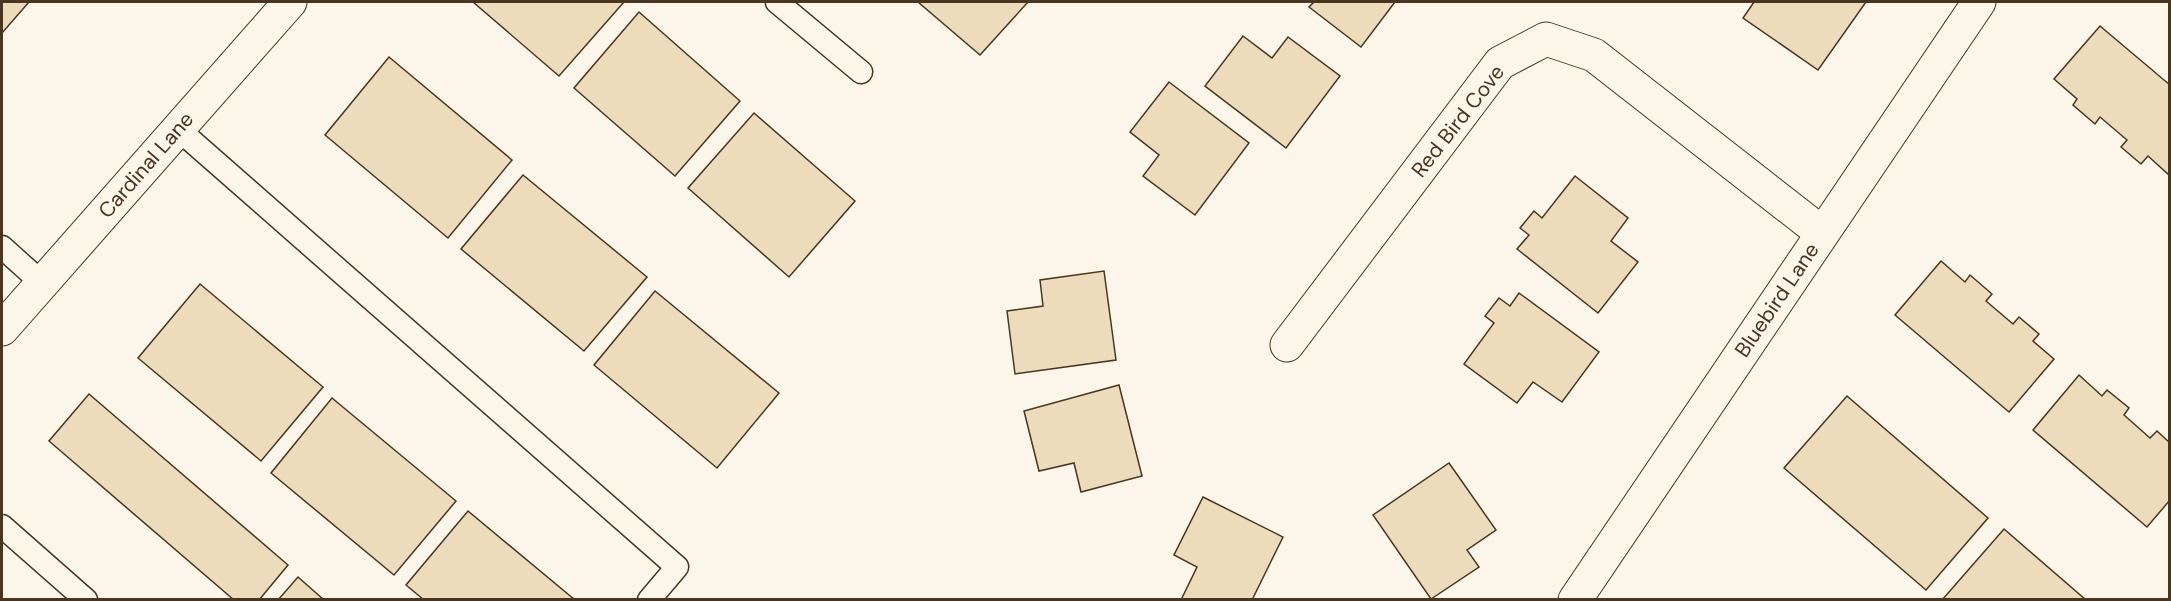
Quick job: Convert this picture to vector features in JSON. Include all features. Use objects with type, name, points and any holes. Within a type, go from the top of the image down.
[{"type":"street","name":"Cardinal Lane","points":[[2,329],[290,2]]},
{"type":"street","name":"Bluebird Lane","points":[[1575,600],[1978,2]]},
{"type":"street","name":"Red Bird Cove","points":[[1287,345],[1500,63],[1546,39],[1594,55],[1822,233]]},
{"type":"lane","points":[[777,2],[861,72]]},
{"type":"lane","points":[[178,129],[677,567],[649,600]]},
{"type":"lane","points":[[2,247],[42,283]]},
{"type":"lane","points":[[2,526],[86,600]]},
{"type":"building","points":[[2,2],[29,2],[2,33]]},
{"type":"building","points":[[473,2],[624,2],[559,76]]},
{"type":"building","points":[[918,2],[1028,2],[980,55]]},
{"type":"building","points":[[1314,2],[1395,2],[1361,47],[1309,7]]},
{"type":"building","points":[[1754,2],[1866,2],[1818,70],[1743,18]]},
{"type":"building","points":[[639,12],[740,101],[675,176],[574,88]]},
{"type":"building","points":[[2100,26],[2170,85],[2169,175],[2148,156],[2141,164],[2121,147],[2127,140],[2100,117],[2095,124],[2073,105],[2077,99],[2054,79]]},
{"type":"building","points":[[1243,36],[1272,58],[1288,37],[1340,76],[1286,148],[1205,86]]},
{"type":"building","points":[[389,57],[512,160],[448,238],[325,135]]},
{"type":"building","points":[[1169,82],[1249,143],[1195,215],[1143,176],[1159,155],[1130,132]]},
{"type":"building","points":[[754,113],[855,201],[789,277],[688,188]]},
{"type":"building","points":[[523,175],[647,277],[584,351],[461,249]]},
{"type":"building","points":[[1575,176],[1628,218],[1611,241],[1638,262],[1598,313],[1517,249],[1529,235],[1520,228],[1534,211],[1542,218]]},
{"type":"building","points":[[1941,261],[1965,282],[1970,275],[1992,294],[1986,301],[2013,324],[2019,317],[2039,334],[2033,341],[2054,359],[2009,412],[1895,315]]},
{"type":"building","points":[[1104,271],[1116,360],[1015,374],[1007,311],[1043,306],[1040,280]]},
{"type":"building","points":[[200,284],[323,387],[261,461],[138,358]]},
{"type":"building","points":[[655,291],[779,393],[717,468],[594,365]]},
{"type":"building","points":[[1519,293],[1599,352],[1562,402],[1533,382],[1517,403],[1464,364],[1494,323],[1485,316],[1499,298],[1510,306]]},
{"type":"building","points":[[2079,375],[2102,396],[2107,390],[2129,408],[2124,415],[2150,438],[2157,431],[2170,443],[2170,500],[2147,527],[2033,430]]},
{"type":"building","points":[[1119,385],[1142,476],[1081,492],[1074,463],[1039,471],[1024,411]]},
{"type":"building","points":[[89,394],[288,565],[259,600],[234,600],[49,441]]},
{"type":"building","points":[[1847,396],[1988,518],[1926,590],[1784,468]]},
{"type":"building","points":[[332,398],[456,501],[394,575],[271,473]]},
{"type":"building","points":[[1449,463],[1496,530],[1467,550],[1479,567],[1431,599],[1373,515]]},
{"type":"building","points":[[1203,497],[1283,537],[1252,600],[1181,600],[1197,567],[1174,555]]},
{"type":"building","points":[[468,511],[575,600],[424,600],[406,585]]},
{"type":"building","points":[[2004,529],[2086,600],[1942,600]]},
{"type":"building","points":[[298,577],[324,600],[278,600]]}]
